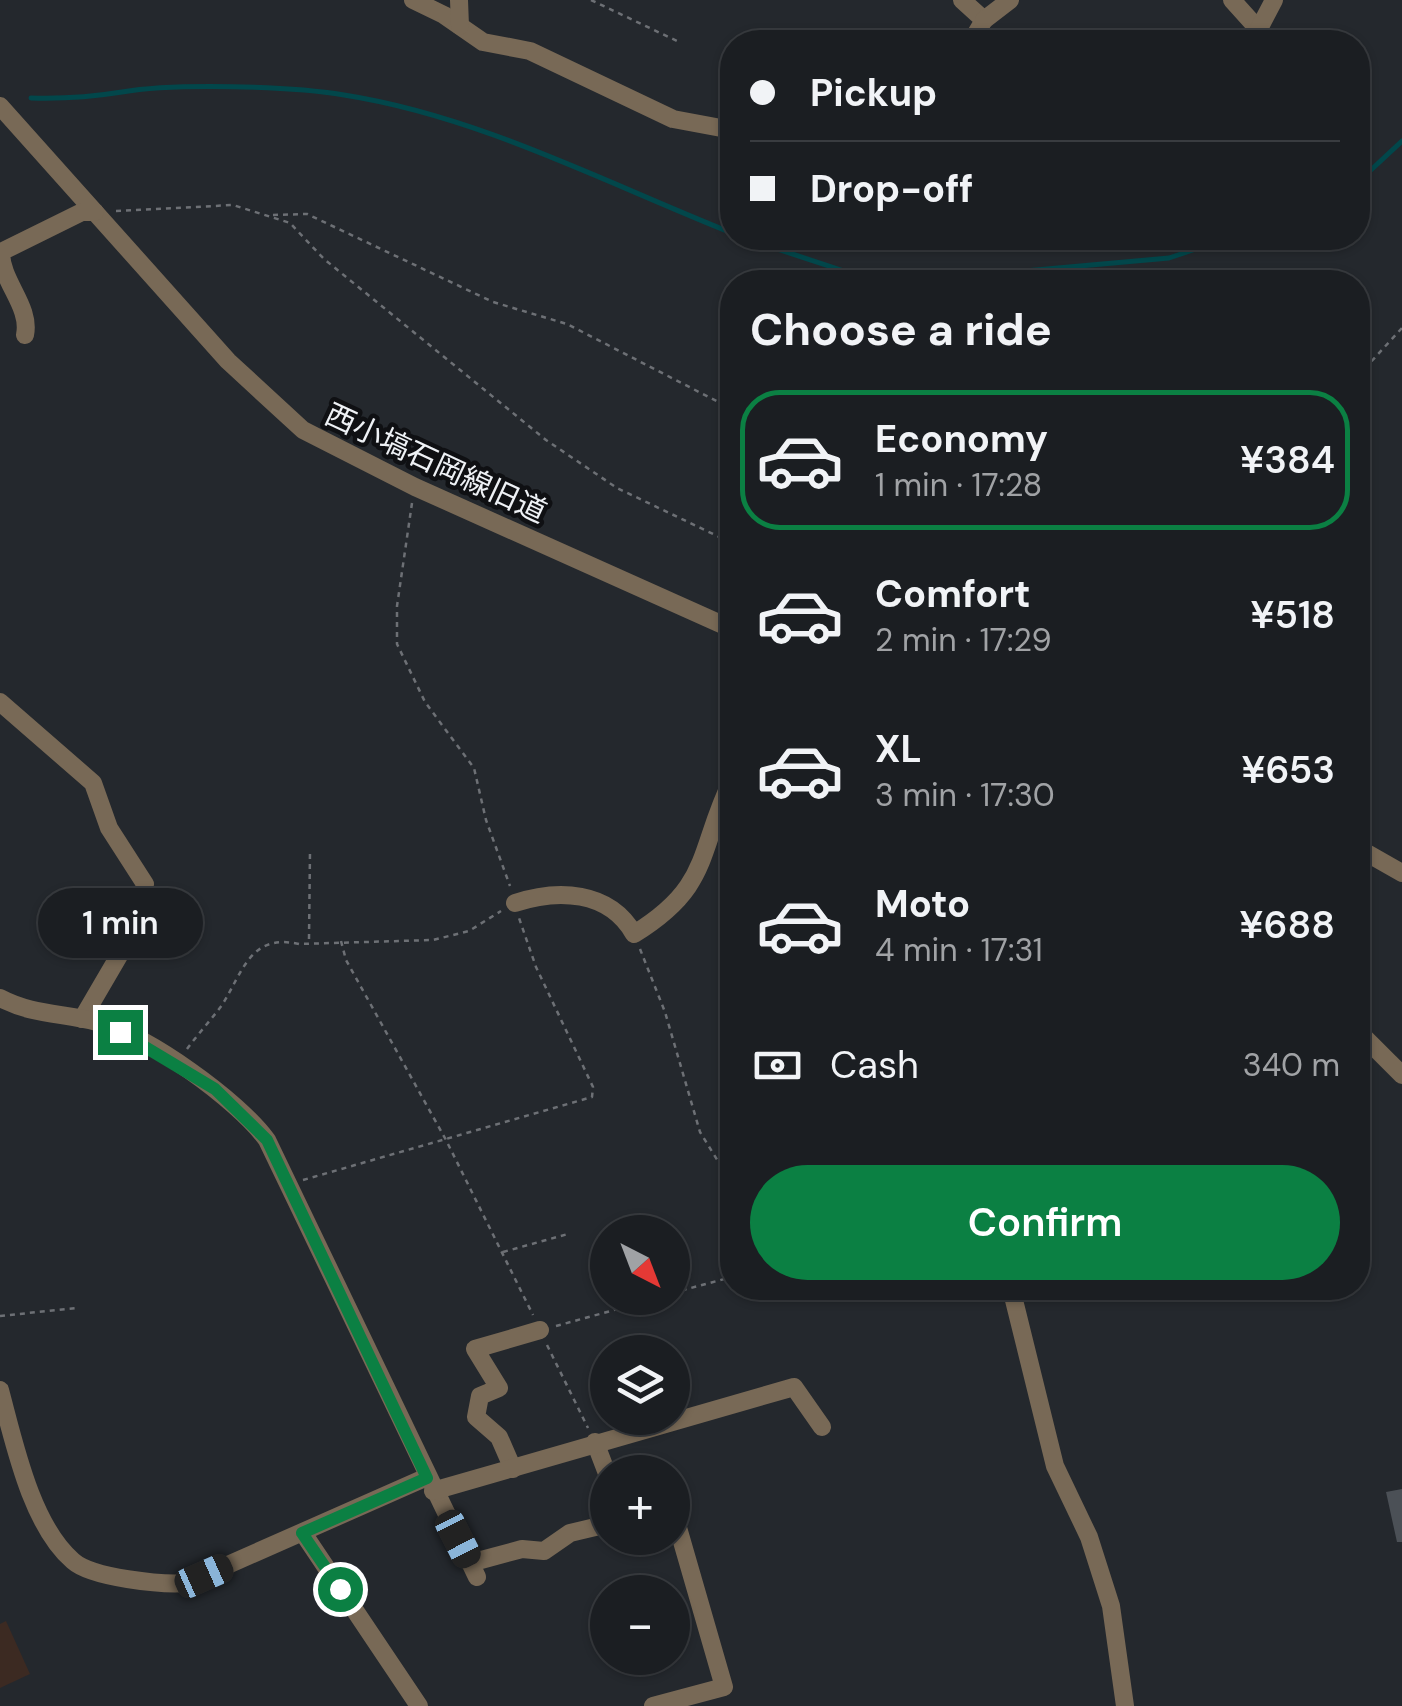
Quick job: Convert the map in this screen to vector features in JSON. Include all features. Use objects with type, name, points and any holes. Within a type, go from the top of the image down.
[{"type":"street","points":[[413,0],[482,42],[530,51],[673,119],[720,128]]},
{"type":"street","points":[[459,0],[460,26]]},
{"type":"street","points":[[962,0],[984,20]]},
{"type":"street","points":[[978,30],[984,20],[1010,0]]},
{"type":"street","points":[[1232,0],[1251,30]]},
{"type":"street","points":[[1258,30],[1274,0]]},
{"type":"street","name":"西小塙石岡線旧道","points":[[0,106],[284,416],[324,444],[720,624]]},
{"type":"street","points":[[25,336],[28,322],[2,267],[1,252],[82,212],[95,212]]},
{"type":"street","points":[[0,702],[93,783],[109,828],[146,884],[134,930],[82,1020]]},
{"type":"street","points":[[515,903],[554,892],[569,894],[607,906],[626,920],[634,934],[678,902],[698,876],[720,814]]},
{"type":"street","points":[[1370,855],[1402,873]]},
{"type":"street","points":[[0,998],[43,1015],[82,1020],[120,1032],[215,1089],[254,1122],[288,1184],[473,1570],[522,1549],[544,1551],[570,1533],[590,1528]]},
{"type":"street","points":[[1370,1043],[1402,1075]]},
{"type":"street","points":[[1014,1300],[1055,1466],[1089,1537],[1111,1606],[1125,1706]]},
{"type":"street","points":[[513,1469],[499,1436],[476,1417],[480,1396],[499,1388],[476,1348],[540,1330]]},
{"type":"street","points":[[0,1390],[8,1454],[62,1550],[79,1566],[159,1584],[187,1583],[430,1484],[513,1469],[794,1387],[822,1427]]},
{"type":"street","points":[[595,1442],[600,1455]]},
{"type":"street","points":[[302,1533],[419,1706]]},
{"type":"street","points":[[653,1706],[724,1687],[686,1555]]},
{"type":"path","points":[[590,0],[677,41]]},
{"type":"path","points":[[95,212],[212,204],[271,214],[307,214],[492,302],[567,324],[720,403]]},
{"type":"path","points":[[271,214],[290,223],[324,259],[546,440],[617,488],[720,537]]},
{"type":"path","points":[[1370,363],[1402,328]]},
{"type":"path","points":[[288,1184],[584,1102],[594,1092],[536,967],[486,820],[474,768],[426,702],[397,644],[405,539],[415,487]]},
{"type":"path","points":[[309,940],[310,851]]},
{"type":"path","points":[[175,1064],[221,1006],[250,954],[280,940],[299,944],[309,940],[433,940],[469,931],[515,903]]},
{"type":"path","points":[[634,934],[670,1026],[700,1132],[720,1164]]},
{"type":"path","points":[[341,941],[346,960],[446,1140],[595,1442]]},
{"type":"path","points":[[501,1252],[568,1234]]},
{"type":"path","points":[[690,1289],[720,1280]]},
{"type":"path","points":[[0,1316],[76,1308]]},
{"type":"path","points":[[540,1330],[595,1315]]},
{"type":"shaded area","points":[[6,1621],[30,1674],[0,1688],[0,1624]]},
{"type":"building","points":[[1402,1489],[1402,1542],[1397,1542],[1386,1492]]},
{"type":"waterway","points":[[31,98],[201,87],[294,89],[344,95],[444,118],[493,135],[720,228]]},
{"type":"waterway","points":[[1370,171],[1402,141]]},
{"type":"waterway","points":[[780,250],[841,270]]},
{"type":"waterway","points":[[1035,270],[1169,258],[1193,250]]},
{"type":"route","points":[[120,1032],[215,1089],[254,1122],[267,1140],[427,1478],[302,1533],[340,1589]]}]
